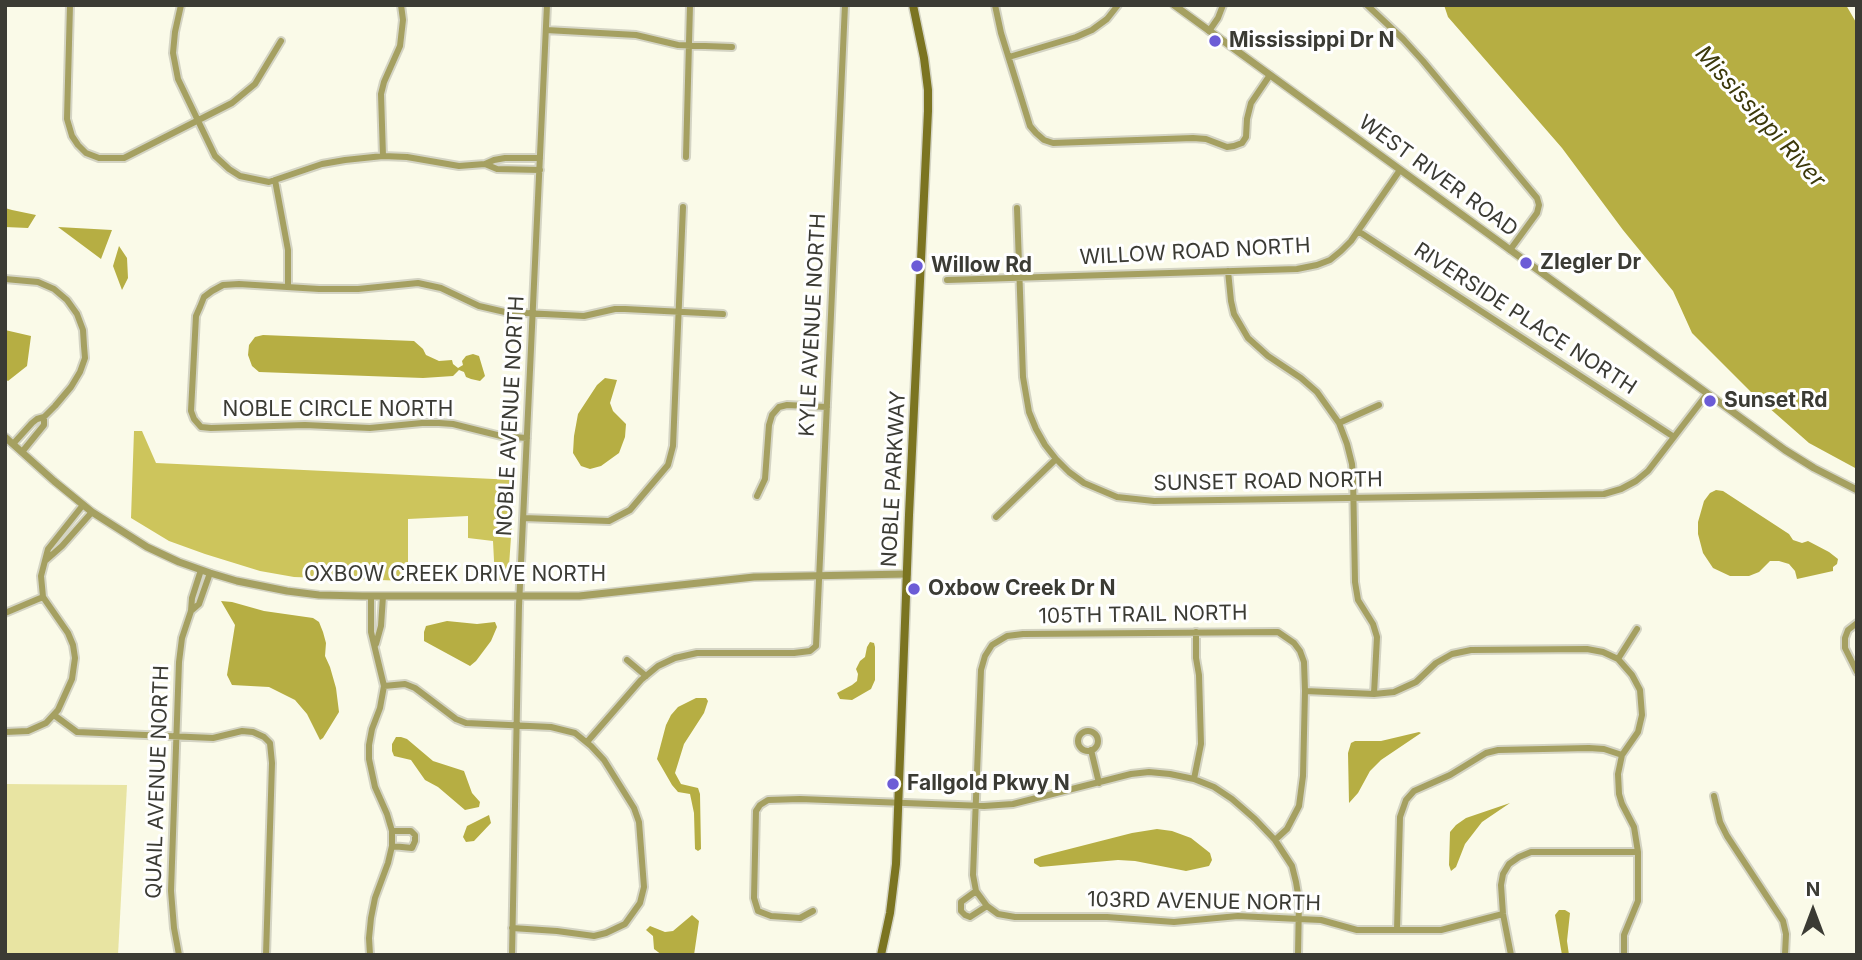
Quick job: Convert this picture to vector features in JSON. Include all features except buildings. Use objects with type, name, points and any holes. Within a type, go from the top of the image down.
[{"type":"main road","name":"NOBLE PARKWAY","points":[[881,955],[894,885],[928,111],[925,66],[913,5]]},
{"type":"street","points":[[70,5],[66,119],[72,136],[86,153],[99,158],[124,158],[232,103],[255,84],[281,41]]},
{"type":"street","points":[[181,5],[174,40],[174,66],[178,79],[215,156],[240,176],[269,182],[322,164],[383,156],[459,166],[485,164],[505,158],[540,158]]},
{"type":"street","points":[[383,156],[382,93],[400,46],[403,20],[401,5]]},
{"type":"street","name":"NOBLE AVENUE NORTH","points":[[512,955],[520,596],[547,5]]},
{"type":"street","points":[[686,158],[690,5]]},
{"type":"street","name":"KYLE AVENUE NORTH","points":[[646,676],[658,666],[675,658],[697,653],[794,653],[810,651],[816,646],[845,5]]},
{"type":"street","points":[[995,5],[1030,126],[1044,140],[1053,143],[1193,138],[1206,139],[1227,147],[1234,146],[1247,137],[1247,118],[1251,103],[1270,75]]},
{"type":"street","points":[[1009,57],[1091,30],[1107,19],[1118,5]]},
{"type":"street","name":"WEST RIVER ROAD","points":[[1174,5],[1794,456],[1857,490]]},
{"type":"street","points":[[1209,31],[1223,5]]},
{"type":"street","points":[[1367,5],[1423,61],[1537,198],[1537,213],[1510,250]]},
{"type":"street","points":[[546,30],[636,35],[667,43],[732,47]]},
{"type":"street","points":[[485,164],[497,169],[540,170]]},
{"type":"street","name":"WILLOW ROAD NORTH","points":[[947,280],[1303,268],[1317,265],[1330,260],[1341,251],[1400,170]]},
{"type":"street","points":[[275,180],[288,250],[288,287]]},
{"type":"street","points":[[523,518],[609,521],[630,510],[668,465],[673,446],[683,207]]},
{"type":"street","name":"SUNSET ROAD NORTH","points":[[1017,208],[1025,395],[1035,429],[1056,459],[1069,472],[1084,483],[1117,497],[1136,500],[1604,494],[1621,489],[1642,476],[1658,460],[1707,394]]},
{"type":"street","name":"RIVERSIDE PLACE NORTH","points":[[1358,231],[1674,437]]},
{"type":"street","points":[[1228,271],[1234,314],[1248,338],[1317,392],[1339,423],[1347,444],[1352,464],[1355,582],[1358,600],[1373,624],[1377,638],[1374,694]]},
{"type":"street","points":[[5,278],[38,282],[54,289],[67,300],[77,314],[83,330],[85,358],[80,372],[63,396],[13,444]]},
{"type":"street","name":"NOBLE CIRCLE NORTH","points":[[527,438],[501,436],[439,423],[370,428],[305,425],[201,427],[191,411],[191,400],[196,317],[204,297],[223,285],[239,284],[319,289],[418,284],[430,285],[479,306],[505,312],[584,316],[625,309],[723,314]]},
{"type":"street","points":[[757,496],[765,479],[772,415],[779,407],[787,405],[827,407]]},
{"type":"street","points":[[1339,423],[1379,405]]},
{"type":"street","points":[[22,452],[44,425],[44,417]]},
{"type":"street","name":"OXBOW CREEK DRIVE NORTH","points":[[5,437],[92,512],[148,547],[206,572],[287,591],[371,596],[592,595],[764,576],[907,574]]},
{"type":"street","points":[[996,517],[1056,459]]},
{"type":"street","points":[[5,732],[35,729],[46,723],[54,715],[67,691],[75,665],[73,645],[68,626],[43,597],[41,576],[48,549],[83,505]]},
{"type":"street","points":[[46,561],[92,512]]},
{"type":"street","name":"QUAIL AVENUE NORTH","points":[[179,955],[171,891],[180,653],[192,597],[206,572]]},
{"type":"street","points":[[370,955],[369,937],[373,908],[392,846],[392,831],[375,787],[369,759],[372,729],[384,686],[371,632],[371,596]]},
{"type":"street","points":[[375,645],[381,626],[383,596]]},
{"type":"street","points":[[5,613],[43,597]]},
{"type":"street","points":[[1857,623],[1848,630],[1845,638],[1845,648],[1857,672]]},
{"type":"street","points":[[1618,659],[1637,629]]},
{"type":"street","points":[[1194,779],[1201,744],[1196,632]]},
{"type":"street","name":"105TH TRAIL NORTH","points":[[975,805],[981,670],[992,645],[1007,636],[1278,632],[1294,643],[1300,652],[1304,662],[1305,691]]},
{"type":"street","points":[[1275,840],[1287,829],[1299,806],[1303,776],[1305,691],[1374,694],[1394,692],[1416,682],[1436,663],[1452,654],[1471,650],[1587,649],[1603,652],[1618,659],[1632,675],[1640,690],[1642,703],[1638,732],[1622,755],[1618,774],[1619,794],[1634,827],[1638,852],[1638,901],[1624,935],[1624,955]]},
{"type":"street","points":[[587,742],[646,676],[627,660]]},
{"type":"street","points":[[384,686],[405,684],[415,688],[456,719],[466,723],[562,729],[575,733],[604,760],[627,795],[639,822],[644,887],[640,903],[625,923],[594,936],[512,928]]},
{"type":"street","points":[[54,715],[77,732],[213,738],[242,731],[254,732],[271,743],[266,955]]},
{"type":"street","points":[[1397,930],[1400,817],[1406,800],[1414,792],[1466,767],[1486,753],[1498,750],[1589,748],[1604,749],[1622,755]]},
{"type":"street","points":[[1090,750],[1099,783]]},
{"type":"street","points":[[813,911],[800,918],[771,916],[758,911],[754,898],[756,811],[768,800],[1013,804],[1131,774],[1149,772],[1194,779],[1214,787],[1232,799],[1275,840],[1292,866],[1297,882],[1298,955]]},
{"type":"street","points":[[1714,796],[1720,822],[1727,836],[1783,921],[1787,949],[1785,955]]},
{"type":"street","points":[[975,805],[973,875],[976,891],[987,906],[970,916],[965,915],[961,911],[961,902],[976,891]]},
{"type":"street","points":[[392,831],[411,831],[415,835],[412,848],[392,846]]},
{"type":"street","points":[[1511,955],[1503,914],[1501,885],[1509,864],[1531,852],[1544,850],[1638,852]]},
{"type":"street","name":"103RD AVENUE NORTH","points":[[987,906],[998,914],[1015,917],[1107,917],[1174,922],[1238,916],[1321,920],[1357,930],[1441,930],[1503,914]]},
{"type":"shaded area","points":[[134,431],[142,431],[156,463],[515,480],[508,580],[495,580],[493,541],[468,538],[468,516],[408,519],[408,581],[294,577],[260,571],[169,541],[131,518]]},
{"type":"shaded area","points":[[5,784],[127,785],[118,955],[5,955]]},
{"type":"water","name":"Mississippi River","points":[[1444,5],[1846,5],[1857,24],[1857,469],[1809,443],[1751,392],[1692,333],[1673,291],[1562,148],[1448,17]]},
{"type":"water","points":[[5,208],[36,215],[28,228],[5,227]]},
{"type":"water","points":[[58,227],[112,230],[101,259]]},
{"type":"water","points":[[119,246],[127,258],[128,278],[122,290],[113,266]]},
{"type":"water","points":[[5,330],[31,336],[27,366],[8,381],[5,379]]},
{"type":"water","points":[[263,335],[414,341],[426,355],[439,361],[452,360],[458,368],[463,365],[462,361],[466,356],[479,356],[485,376],[480,381],[471,379],[459,370],[453,376],[423,378],[259,372],[252,366],[248,355],[249,345],[255,337]]},
{"type":"water","points":[[605,378],[617,380],[610,403],[613,411],[626,424],[625,437],[619,453],[601,466],[590,469],[581,466],[573,453],[574,436],[578,414],[597,385]]},
{"type":"water","points":[[1716,490],[1723,491],[1789,534],[1793,540],[1802,543],[1808,541],[1829,552],[1838,559],[1833,571],[1797,579],[1789,564],[1779,561],[1770,561],[1759,572],[1749,576],[1730,576],[1713,568],[1703,553],[1698,522],[1704,501]]},
{"type":"water","points":[[221,601],[313,618],[319,622],[326,643],[325,656],[336,688],[339,712],[323,738],[320,740],[307,714],[295,700],[269,687],[232,685],[227,675],[235,625]]},
{"type":"water","points":[[447,621],[477,624],[495,622],[497,627],[491,641],[470,666],[424,641],[426,626]]},
{"type":"water","points":[[870,642],[874,643],[875,647],[875,680],[871,689],[852,700],[840,699],[837,693],[857,681],[856,669],[865,657]]},
{"type":"water","points":[[696,698],[706,698],[708,701],[704,713],[684,744],[675,773],[681,784],[698,788],[700,794],[701,849],[698,851],[695,849],[694,813],[690,794],[678,792],[657,759],[671,715],[678,707]]},
{"type":"water","points":[[1421,733],[1381,760],[1370,771],[1349,803],[1348,753],[1351,743],[1381,741]]},
{"type":"water","points":[[396,737],[407,739],[433,761],[464,771],[472,793],[480,802],[479,807],[465,810],[438,787],[425,780],[411,760],[394,756],[392,744]]},
{"type":"water","points":[[1510,803],[1482,822],[1465,844],[1456,867],[1451,871],[1450,832],[1456,825],[1466,818]]},
{"type":"water","points":[[489,815],[491,823],[474,841],[466,842],[463,837],[467,826]]},
{"type":"water","points":[[1157,829],[1191,838],[1210,853],[1212,860],[1209,866],[1186,871],[1118,860],[1040,867],[1034,863],[1034,859],[1042,856]]},
{"type":"water","points":[[1559,910],[1570,913],[1567,941],[1569,955],[1562,955],[1555,915]]},
{"type":"water","points":[[692,915],[699,921],[694,955],[662,955],[654,949],[653,936],[646,930],[650,926],[665,932],[673,931]]},
{"type":"place","name":"Mississippi Dr N","points":[[1215,41]]},
{"type":"place","name":"ZIegler Dr","points":[[1526,263]]},
{"type":"place","name":"Willow Rd","points":[[917,266]]},
{"type":"place","name":"Sunset Rd","points":[[1710,401]]},
{"type":"place","name":"Oxbow Creek Dr N","points":[[914,589]]},
{"type":"place","name":"Fallgold Pkwy N","points":[[893,784]]}]
